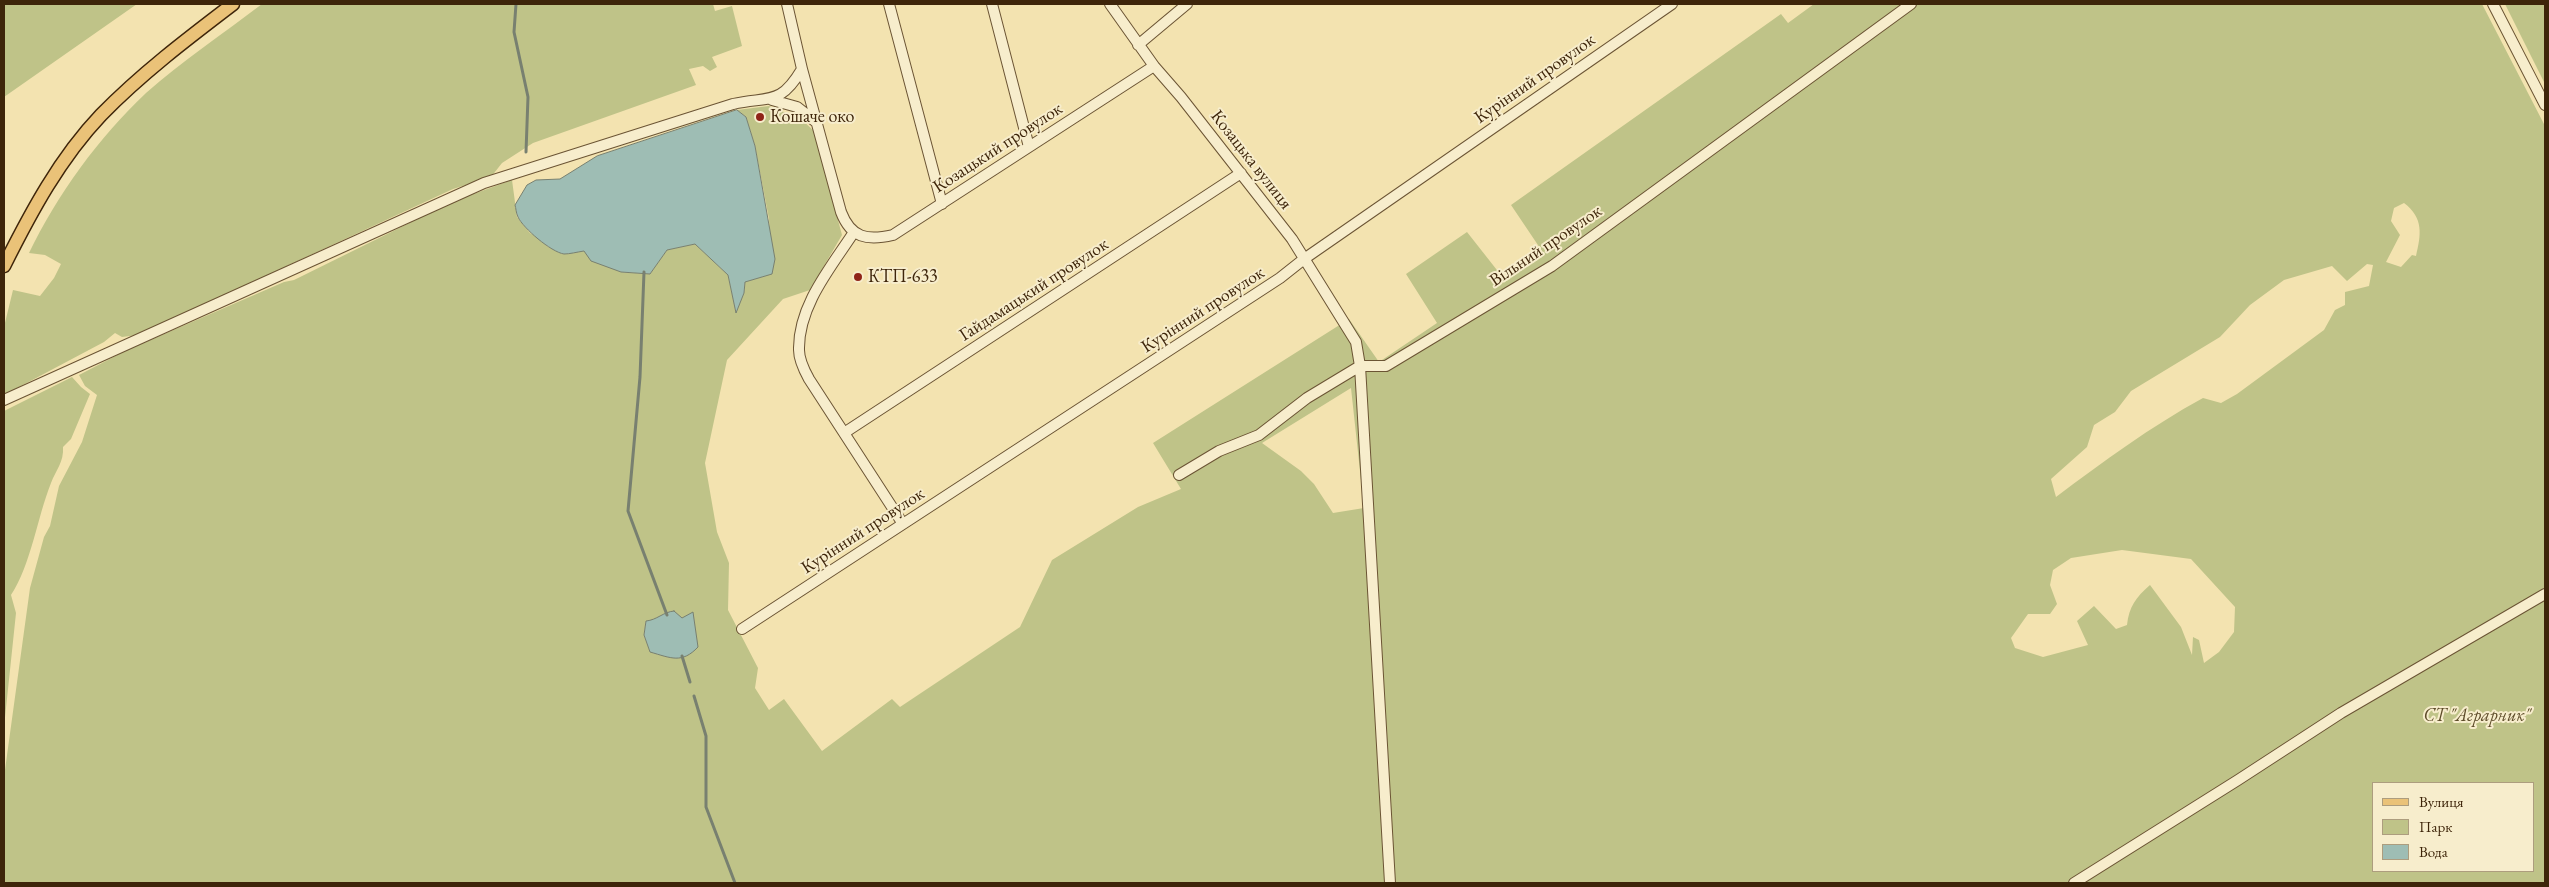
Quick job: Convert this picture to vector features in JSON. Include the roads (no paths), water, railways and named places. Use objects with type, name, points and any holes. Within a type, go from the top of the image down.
[{"type":"main road","points":[[4,266],[38,199],[65,160],[100,116],[148,70],[232,4]]},
{"type":"street","points":[[786,4],[841,212],[846,223],[854,232],[817,289],[805,320],[799,350],[802,366],[808,379],[903,524]]},
{"type":"street","points":[[888,4],[942,204]]},
{"type":"street","points":[[992,4],[1029,147]]},
{"type":"street","name":"Козацька вулиця","points":[[1110,4],[1138,46],[1292,239],[1356,342],[1360,366]]},
{"type":"street","points":[[1138,46],[1186,4]]},
{"type":"street","name":"Курінний провулок","points":[[742,629],[1280,278],[1304,259],[1672,4]]},
{"type":"street","name":"Вільний провулок","points":[[1360,366],[1386,366],[1552,266],[1911,4]]},
{"type":"street","points":[[2493,4],[2545,105]]},
{"type":"street","name":"Козацький провулок","points":[[854,232],[879,238],[893,235],[1154,66]]},
{"type":"street","points":[[772,100],[792,86],[802,69]]},
{"type":"street","points":[[4,400],[484,183],[734,104],[753,100],[772,100],[797,107],[816,122]]},
{"type":"street","name":"Гайдамацький провулок","points":[[844,434],[1241,173]]},
{"type":"street","points":[[1179,475],[1219,451],[1259,435],[1307,398],[1360,366],[1390,883]]},
{"type":"street","points":[[2074,883],[2230,786],[2341,712],[2545,594]]},
{"type":"water","points":[[737,110],[746,117],[755,146],[775,259],[772,274],[745,282],[744,293],[736,313],[728,275],[695,244],[667,250],[650,274],[621,272],[591,261],[584,251],[564,254],[552,249],[531,233],[518,217],[515,205],[527,185],[536,180],[560,179],[597,156]]},
{"type":"water","points":[[674,611],[682,618],[693,612],[698,647],[687,656],[681,658],[670,658],[650,652],[644,635],[646,621]]},
{"type":"waterway","points":[[516,4],[514,32],[528,97],[526,152]]},
{"type":"waterway","points":[[644,272],[640,377],[628,511],[667,615]]},
{"type":"waterway","points":[[682,656],[690,682]]},
{"type":"waterway","points":[[694,696],[706,736],[706,807],[735,883]]},
{"type":"place","name":"Кошаче око","points":[[760,117]]},
{"type":"place","name":"КТП-633","points":[[858,277]]},
{"type":"park label","name":"СТ \"Аграрник\"","points":[[2477,716]]}]
